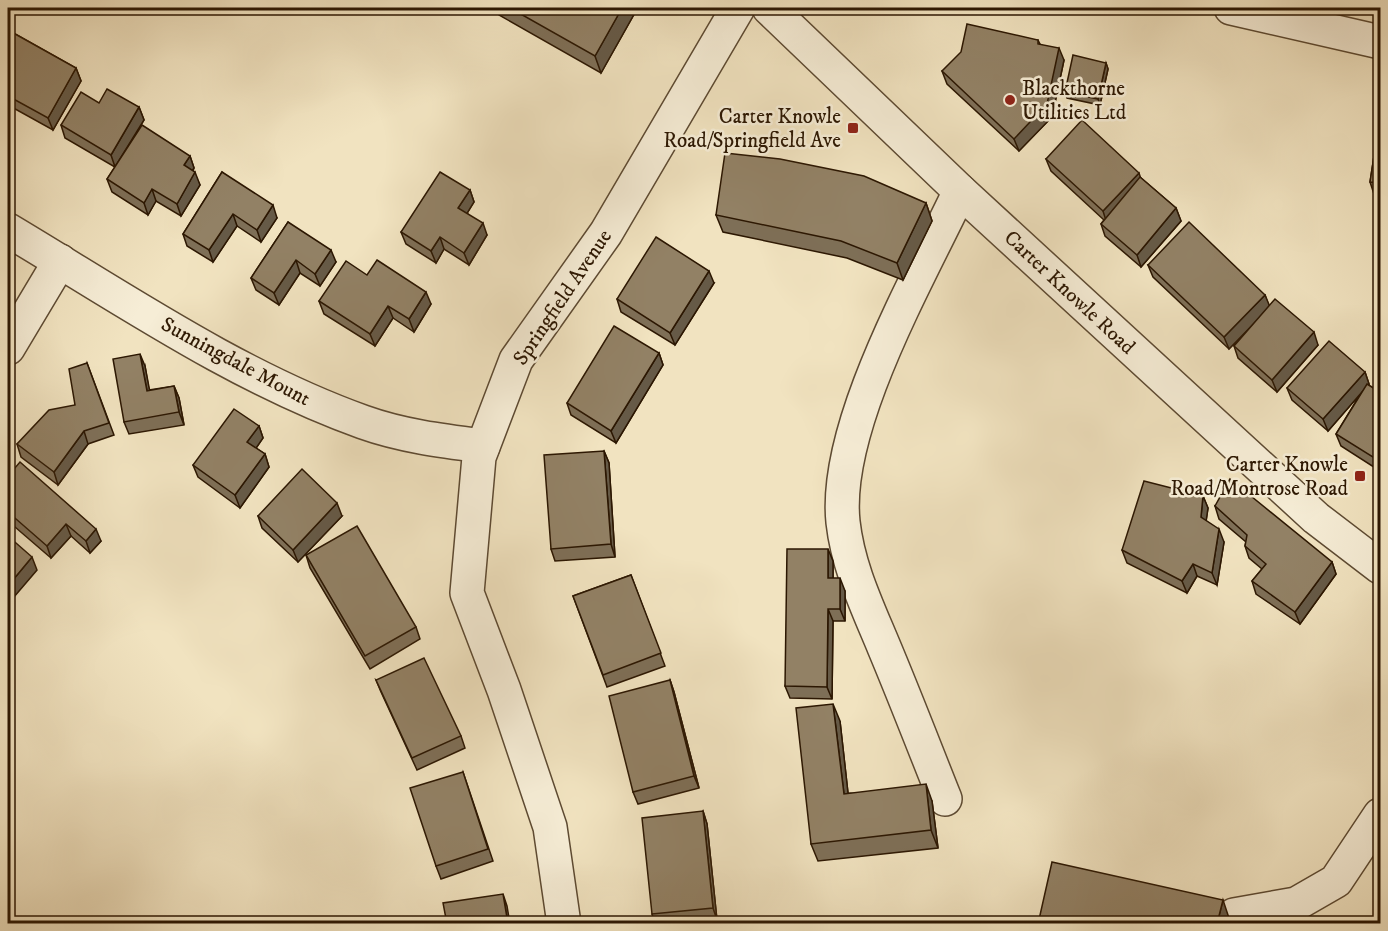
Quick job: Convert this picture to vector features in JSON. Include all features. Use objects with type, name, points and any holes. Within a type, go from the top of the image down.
[{"type":"street","name":"Springfield Avenue","points":[[564,924],[550,827],[504,690],[467,593],[479,457],[516,360],[606,233],[738,8]]},
{"type":"street","name":"Carter Knowle Road","points":[[769,8],[960,191],[1316,518],[1380,567]]},
{"type":"street","points":[[1231,8],[1380,42]]},
{"type":"street","points":[[945,799],[862,600],[843,521],[843,488],[864,399],[960,191]]},
{"type":"street","name":"Sunningdale Mount","points":[[8,230],[206,348],[306,399],[375,425],[435,441],[483,446]]},
{"type":"street","points":[[8,348],[60,261]]},
{"type":"street","points":[[1234,915],[1296,904],[1336,881],[1380,815]]},
{"type":"building","points":[[510,8],[622,8],[595,56]]},
{"type":"building","name":"Blackthorne Utilities Ltd","points":[[967,24],[1038,40],[1038,44],[1059,48],[1047,104],[1014,139],[942,71],[961,52]]},
{"type":"building","points":[[8,30],[76,68],[48,118],[8,96]]},
{"type":"building","points":[[1073,55],[1106,63],[1098,99],[1065,92]]},
{"type":"building","points":[[107,89],[139,107],[111,155],[61,125],[81,92],[99,103]]},
{"type":"building","points":[[1380,117],[1380,183],[1370,182]]},
{"type":"building","points":[[1082,120],[1139,173],[1103,211],[1046,159]]},
{"type":"building","points":[[142,125],[190,156],[184,165],[195,172],[177,204],[152,189],[144,203],[107,179]]},
{"type":"building","points":[[725,153],[780,159],[864,176],[926,203],[897,263],[841,241],[716,215]]},
{"type":"building","points":[[222,172],[273,205],[257,230],[233,214],[209,250],[183,234]]},
{"type":"building","points":[[440,172],[470,190],[458,208],[483,223],[464,253],[440,237],[431,251],[401,232]]},
{"type":"building","points":[[1140,177],[1176,208],[1137,255],[1101,224]]},
{"type":"building","points":[[288,222],[331,250],[315,274],[296,260],[274,293],[251,278]]},
{"type":"building","points":[[1189,222],[1265,295],[1224,337],[1148,265]]},
{"type":"building","points":[[656,237],[709,271],[670,333],[617,299]]},
{"type":"building","points":[[377,260],[426,292],[409,319],[388,306],[370,334],[319,301],[346,261],[367,275]]},
{"type":"building","points":[[1275,299],[1314,332],[1272,380],[1234,346]]},
{"type":"building","points":[[614,326],[659,353],[611,431],[567,403]]},
{"type":"building","points":[[1329,341],[1365,372],[1323,419],[1287,388]]},
{"type":"building","points":[[140,354],[147,391],[174,386],[179,412],[124,422],[113,359]]},
{"type":"building","points":[[87,363],[109,423],[84,431],[54,472],[17,444],[49,410],[75,405],[69,369]]},
{"type":"building","points":[[1367,384],[1380,392],[1380,451],[1376,459],[1336,434]]},
{"type":"building","points":[[234,409],[259,426],[247,442],[265,454],[235,495],[193,465]]},
{"type":"building","points":[[604,451],[611,544],[551,549],[544,455]]},
{"type":"building","points":[[20,462],[96,529],[86,541],[66,524],[47,546],[8,512],[8,476]]},
{"type":"building","points":[[302,469],[337,503],[293,550],[258,516]]},
{"type":"building","points":[[1230,479],[1332,562],[1295,612],[1252,581],[1266,564],[1245,546],[1247,535],[1215,506]]},
{"type":"building","points":[[1144,481],[1203,496],[1201,517],[1219,529],[1212,573],[1193,564],[1182,581],[1122,550]]},
{"type":"building","points":[[357,526],[416,627],[365,656],[306,555]]},
{"type":"building","points":[[8,536],[32,557],[8,586]]},
{"type":"building","points":[[787,549],[828,549],[828,578],[840,578],[840,609],[828,609],[827,687],[785,686]]},
{"type":"building","points":[[631,575],[661,653],[603,675],[573,596]]},
{"type":"building","points":[[424,658],[461,736],[412,758],[376,680]]},
{"type":"building","points":[[670,680],[694,776],[633,792],[609,696]]},
{"type":"building","points":[[833,704],[844,794],[926,784],[931,830],[811,844],[796,708]]},
{"type":"building","points":[[463,772],[488,849],[436,866],[410,788]]},
{"type":"building","points":[[703,811],[713,908],[652,914],[642,818]]},
{"type":"building","points":[[1052,862],[1223,900],[1217,924],[1038,924]]},
{"type":"building","points":[[503,894],[508,924],[447,924],[443,903]]},
{"type":"place","name":"Blackthorne Utilities Ltd","points":[[1010,100]]},
{"type":"place","name":"Carter Knowle Road/Springfield Ave","points":[[853,128]]},
{"type":"place","name":"Carter Knowle Road/Montrose Road","points":[[1360,476]]}]
